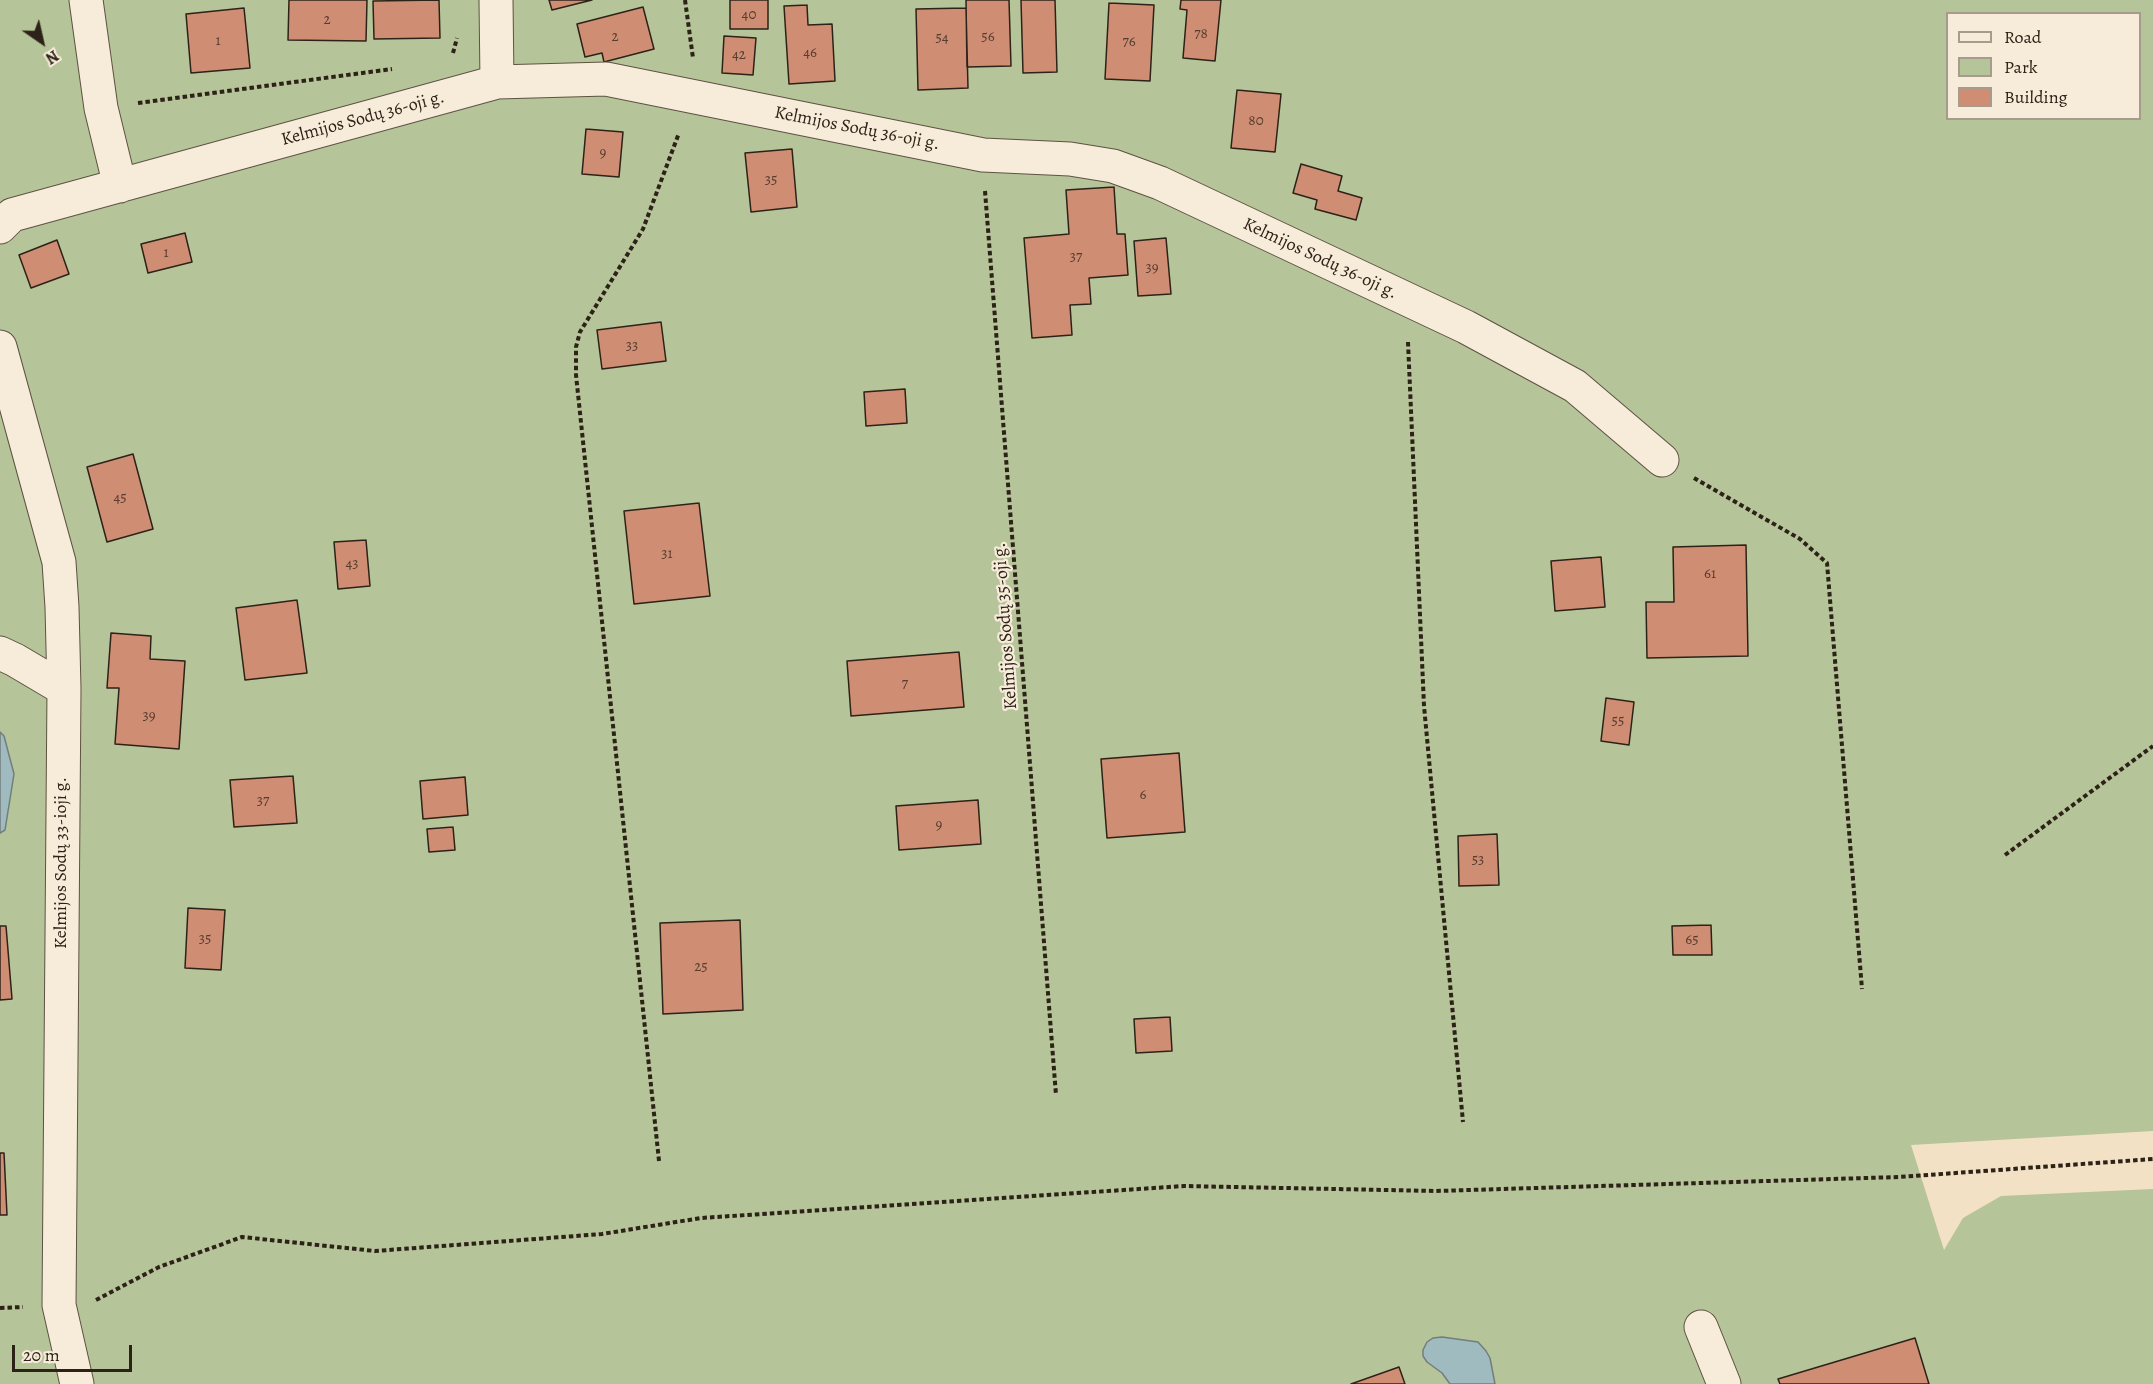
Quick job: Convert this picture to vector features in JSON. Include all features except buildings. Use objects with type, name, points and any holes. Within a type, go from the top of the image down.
[{"type":"street","points":[[86,0],[101,108],[120,186]]},
{"type":"street","points":[[496,0],[497,82]]},
{"type":"street","name":"Kelmijos Sodų 36-oji g.","points":[[0,226],[12,215],[497,82],[606,79],[983,155],[1070,159],[1113,166],[1160,183],[1466,327],[1575,386],[1662,460]]},
{"type":"street","name":"Kelmijos Sodų 33-ioji g.","points":[[0,347],[59,562],[64,688],[59,1305],[78,1384]]},
{"type":"street","points":[[0,653],[64,688]]},
{"type":"street","points":[[1701,1327],[1724,1384]]},
{"type":"path","points":[[659,1161],[576,375],[576,347],[580,332],[643,229],[693,96],[694,52],[685,0]]},
{"type":"path","points":[[447,56],[455,52],[457,34]]},
{"type":"path","points":[[101,108],[396,69]]},
{"type":"path","name":"Kelmijos Sodų 35-oji g.","points":[[983,155],[1056,1095]]},
{"type":"path","points":[[1406,299],[1424,706],[1463,1122]]},
{"type":"path","points":[[1662,460],[1800,539],[1827,563],[1862,989]]},
{"type":"path","points":[[2005,855],[2153,746]]},
{"type":"path","points":[[0,1308],[59,1305],[95,1300],[159,1267],[242,1237],[375,1251],[602,1234],[701,1218],[1184,1186],[1448,1191],[1899,1177],[2153,1159]]},
{"type":"green space","points":[[0,0],[2153,0],[2153,1131],[1911,1145],[1944,1250],[1963,1218],[2001,1196],[2153,1189],[2153,1384],[0,1384]]},
{"type":"water","points":[[0,732],[4,736],[14,774],[5,830],[0,833]]},
{"type":"water","points":[[1433,1338],[1478,1342],[1490,1358],[1495,1384],[1450,1384],[1442,1373],[1427,1362],[1423,1356],[1427,1342]]}]
